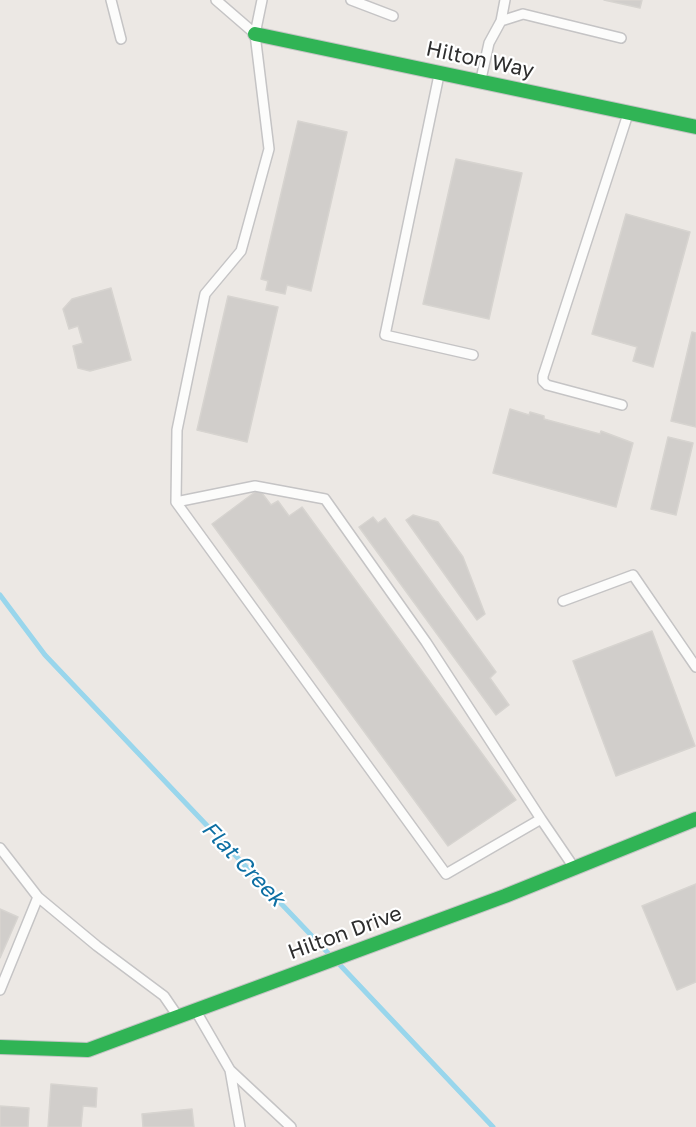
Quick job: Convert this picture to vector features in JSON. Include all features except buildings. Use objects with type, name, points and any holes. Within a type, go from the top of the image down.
[{"type":"street","name":"Hilton Way","points":[[255,34],[629,113],[695,124]]},
{"type":"street","name":"Hilton Drive","points":[[0,1047],[88,1050],[574,868],[696,819]]},
{"type":"lane","points":[[111,0],[121,39]]},
{"type":"lane","points":[[216,0],[255,34]]},
{"type":"lane","points":[[262,0],[255,34],[270,149],[240,251],[205,294],[177,430],[176,501],[446,874],[541,819]]},
{"type":"lane","points":[[351,0],[393,16]]},
{"type":"lane","points":[[480,81],[489,43],[501,21],[506,0]]},
{"type":"lane","points":[[501,21],[523,14],[621,38]]},
{"type":"lane","points":[[439,73],[385,335],[473,355]]},
{"type":"lane","points":[[622,405],[548,385],[543,381],[543,376],[629,113]]},
{"type":"lane","points":[[176,501],[255,486],[325,499],[426,642],[574,868]]},
{"type":"lane","points":[[563,601],[633,575],[696,667]]},
{"type":"lane","points":[[0,848],[38,897],[97,946],[164,996],[174,1007],[178,1017]]},
{"type":"lane","points":[[0,990],[38,897]]},
{"type":"lane","points":[[195,1011],[230,1070],[291,1127]]},
{"type":"lane","points":[[230,1070],[240,1127]]},
{"type":"waterway","name":"Flat Creek","points":[[0,595],[45,655],[329,954]]},
{"type":"waterway","name":"Flat Creek","points":[[340,965],[493,1127]]},
{"type":"traffic: fast","points":[[255,34],[696,127]]},
{"type":"traffic: fast","points":[[0,1047],[88,1050],[505,896],[696,819]]}]
